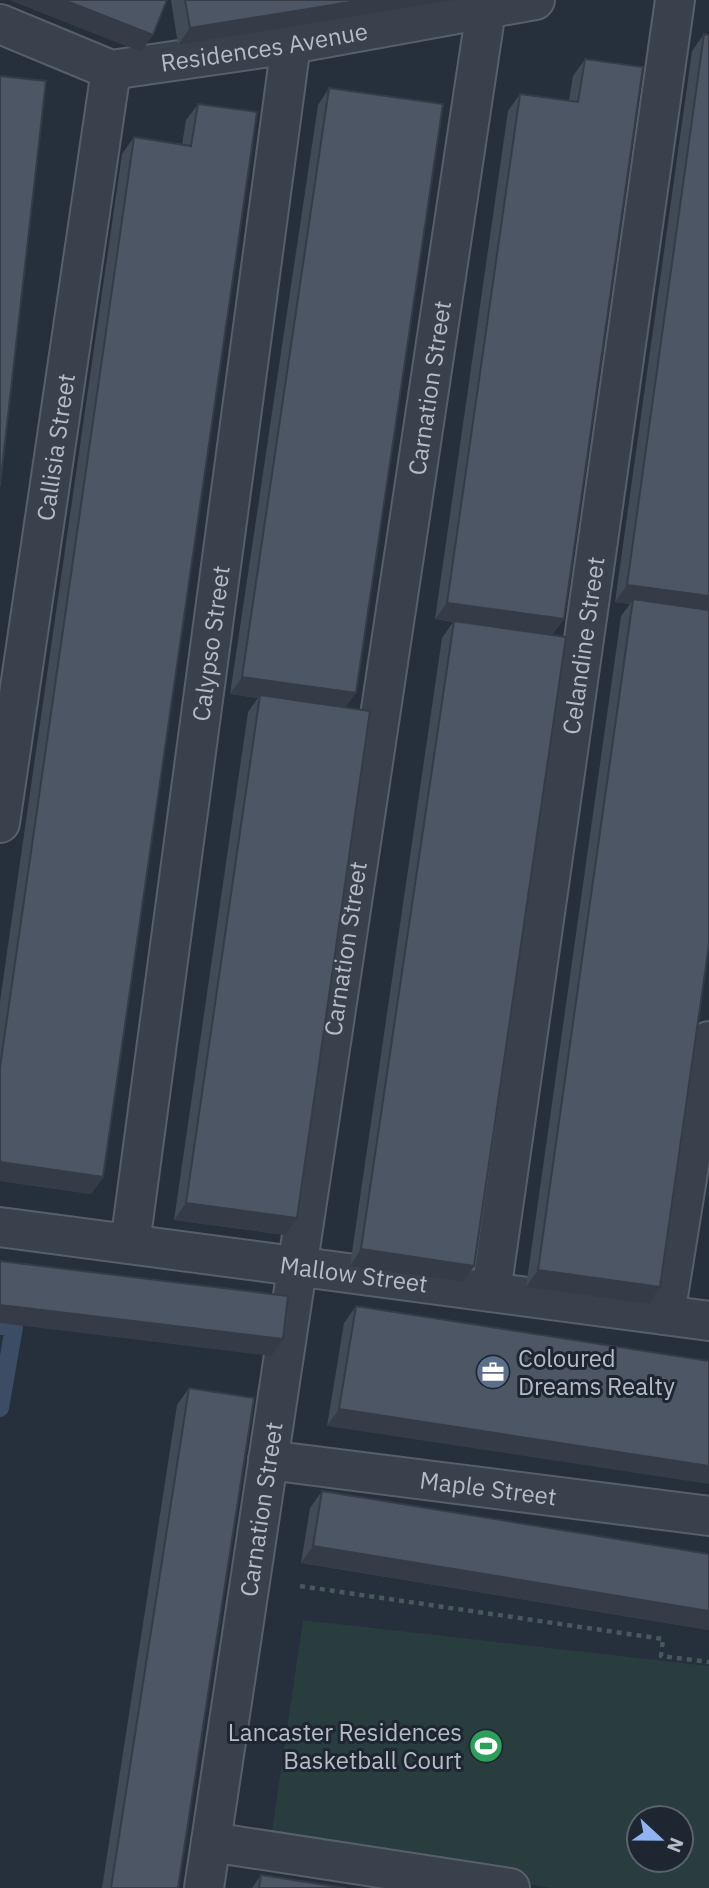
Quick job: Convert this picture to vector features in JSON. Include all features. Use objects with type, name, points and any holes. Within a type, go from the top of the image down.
[{"type":"street","name":"Residences Avenue","points":[[111,70],[291,44],[535,0]]},
{"type":"street","name":"Celandine Street","points":[[491,1292],[675,0]]},
{"type":"street","name":"Carnation Street","points":[[204,1888],[486,10]]},
{"type":"street","points":[[0,24],[111,70]]},
{"type":"street","name":"Calypso Street","points":[[130,1244],[291,44]]},
{"type":"street","name":"Callisia Street","points":[[0,823],[111,70]]},
{"type":"street","points":[[665,1315],[709,1041]]},
{"type":"street","name":"Mallow Street","points":[[0,1227],[709,1321]]},
{"type":"street","name":"Maple Street","points":[[268,1460],[709,1516]]},
{"type":"street","points":[[211,1842],[401,1880],[510,1888]]},
{"type":"path","points":[[250,1578],[663,1639],[661,1656],[709,1662]]},
{"type":"shaded area","points":[[303,1620],[709,1666],[709,1888],[551,1888],[271,1838]]},
{"type":"building","points":[[64,0],[167,0],[153,35]]},
{"type":"building","points":[[185,0],[363,0],[190,28]]},
{"type":"building","points":[[704,34],[709,35],[709,596],[627,585]]},
{"type":"building","points":[[585,59],[643,67],[564,619],[447,603],[520,94],[578,102]]},
{"type":"building","points":[[0,76],[46,81],[0,486]]},
{"type":"building","points":[[329,88],[443,104],[356,693],[242,677]]},
{"type":"building","points":[[198,104],[257,112],[103,1177],[0,1162],[0,1067],[134,137],[191,146]]},
{"type":"building","points":[[633,599],[709,610],[709,945],[660,1287],[538,1270]]},
{"type":"building","points":[[454,621],[566,637],[474,1266],[361,1249]]},
{"type":"building","points":[[260,695],[370,711],[297,1218],[186,1203]]},
{"type":"building","points":[[0,1261],[288,1296],[283,1339],[0,1305]]},
{"type":"building","points":[[356,1306],[709,1361],[709,1466],[339,1409]]},
{"type":"building","points":[[189,1388],[254,1398],[178,1888],[111,1888]]},
{"type":"building","points":[[322,1491],[709,1554],[709,1611],[313,1546]]},
{"type":"building","points":[[261,1875],[345,1888],[259,1888]]},
{"type":"waterway","points":[[0,1326],[14,1327],[0,1408]]},
{"type":"place","name":"Coloured Dreams Realty","points":[[493,1372]]},
{"type":"place","name":"Lancaster Residences Basketball Court","points":[[486,1746]]}]
